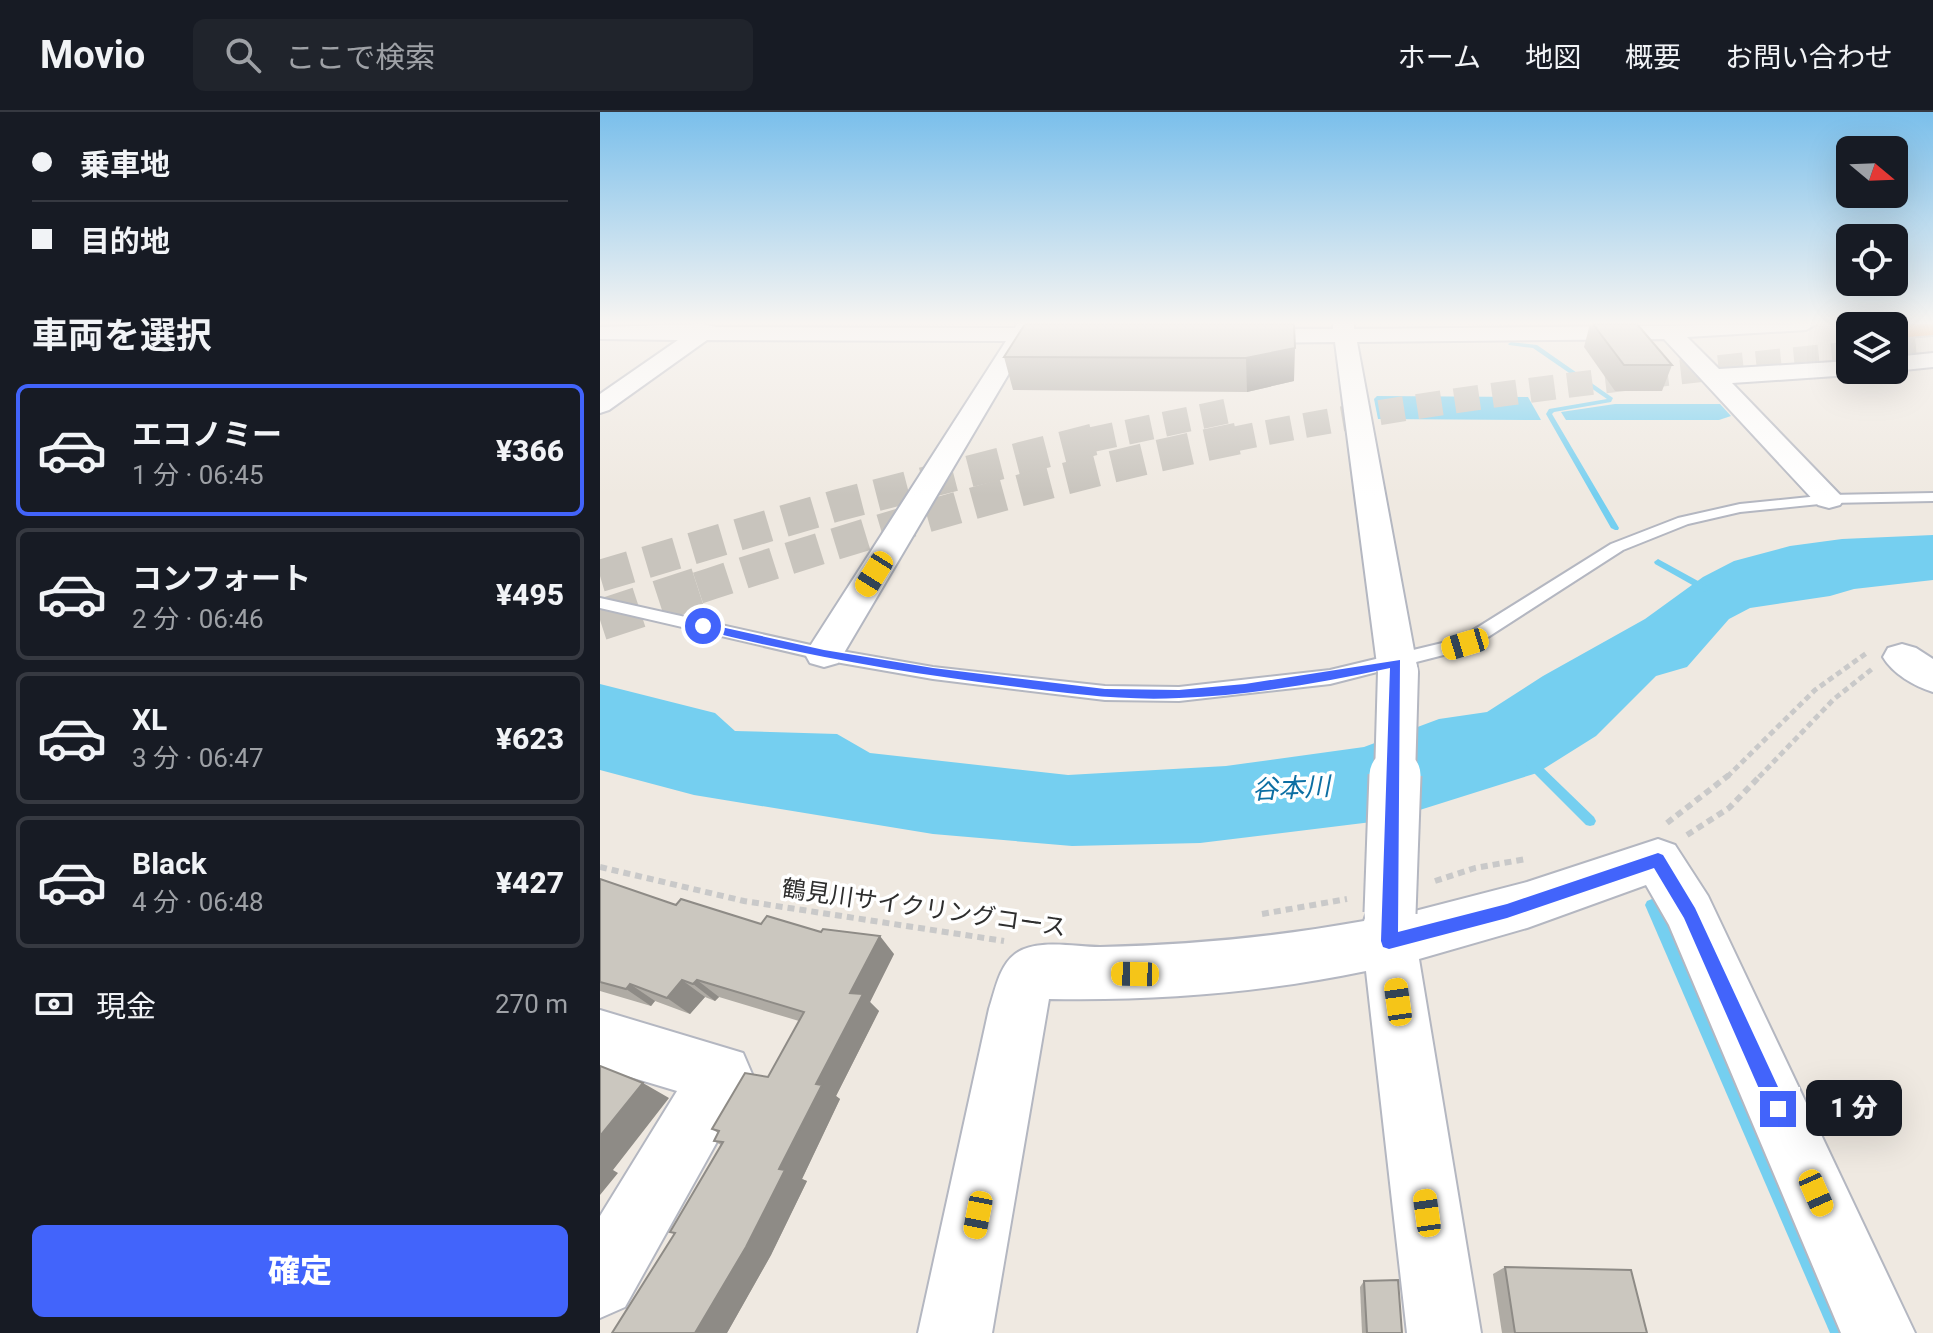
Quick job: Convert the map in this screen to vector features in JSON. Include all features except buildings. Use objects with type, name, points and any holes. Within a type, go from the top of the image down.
[{"type":"street","points":[[600,405],[634,381]]},
{"type":"street","points":[[824,654],[993,381]]},
{"type":"street","points":[[1352,381],[1397,667],[1391,908],[1444,1333]]},
{"type":"street","points":[[1717,381],[1829,499]]},
{"type":"street","points":[[955,1333],[1018,1009],[1024,986],[1035,972],[1189,972],[1391,908],[1507,911],[1656,844],[1690,913],[1878,1333]]},
{"type":"street","points":[[600,1039],[722,1074],[600,1282]]},
{"type":"lane","points":[[600,603],[824,654],[933,673],[1105,693],[1179,694],[1397,667],[1465,644],[1617,547],[1683,521],[1740,508],[1829,499],[1933,497]]},
{"type":"path","points":[[1656,844],[1725,782],[1843,666],[1910,658]]},
{"type":"path","points":[[1656,844],[1674,843],[1729,808],[1855,680],[1874,667],[1910,658]]},
{"type":"path","points":[[1253,916],[1391,908],[1475,868],[1535,858]]},
{"type":"path","name":"鶴見川サイクリングコース","points":[[600,867],[744,901],[1011,942]]},
{"type":"water","points":[[1377,396],[1528,397],[1541,420],[1378,419],[1374,399]]},
{"type":"water","points":[[1615,404],[1720,404],[1731,416],[1719,420],[1566,420],[1561,412]]},
{"type":"water","name":"谷本川","points":[[1933,535],[1933,580],[1854,589],[1830,596],[1750,608],[1729,619],[1687,667],[1656,676],[1596,736],[1537,773],[1388,820],[1200,843],[1072,846],[933,834],[694,795],[600,770],[600,684],[715,713],[735,731],[837,734],[870,753],[1068,775],[1226,766],[1364,747],[1439,719],[1487,712],[1543,676],[1645,619],[1703,577],[1734,561],[1790,546],[1842,539]]},
{"type":"waterway","points":[[1585,381],[1610,398],[1609,401],[1551,410],[1549,414],[1615,528]]},
{"type":"waterway","points":[[1658,562],[1706,589]]},
{"type":"waterway","points":[[1531,763],[1590,821]]},
{"type":"waterway","points":[[1652,905],[1840,1333]]},
{"type":"tunnel","points":[[1238,438],[1384,412],[1601,381]]},
{"type":"tunnel","points":[[1097,439],[1232,410]]},
{"type":"tunnel","points":[[698,588],[967,505],[1103,469],[1238,438]]},
{"type":"tunnel","points":[[1230,440],[1238,438]]},
{"type":"tunnel","points":[[600,576],[835,506],[1097,439]]},
{"type":"tunnel","points":[[1090,440],[1097,439]]},
{"type":"tunnel","points":[[600,620],[704,586]]},
{"type":"route","points":[[703,626],[824,654],[933,673],[1105,693],[1179,694],[1245,688],[1330,677],[1396,663],[1389,941],[1507,911],[1658,860],[1690,913],[1778,1109]]}]
